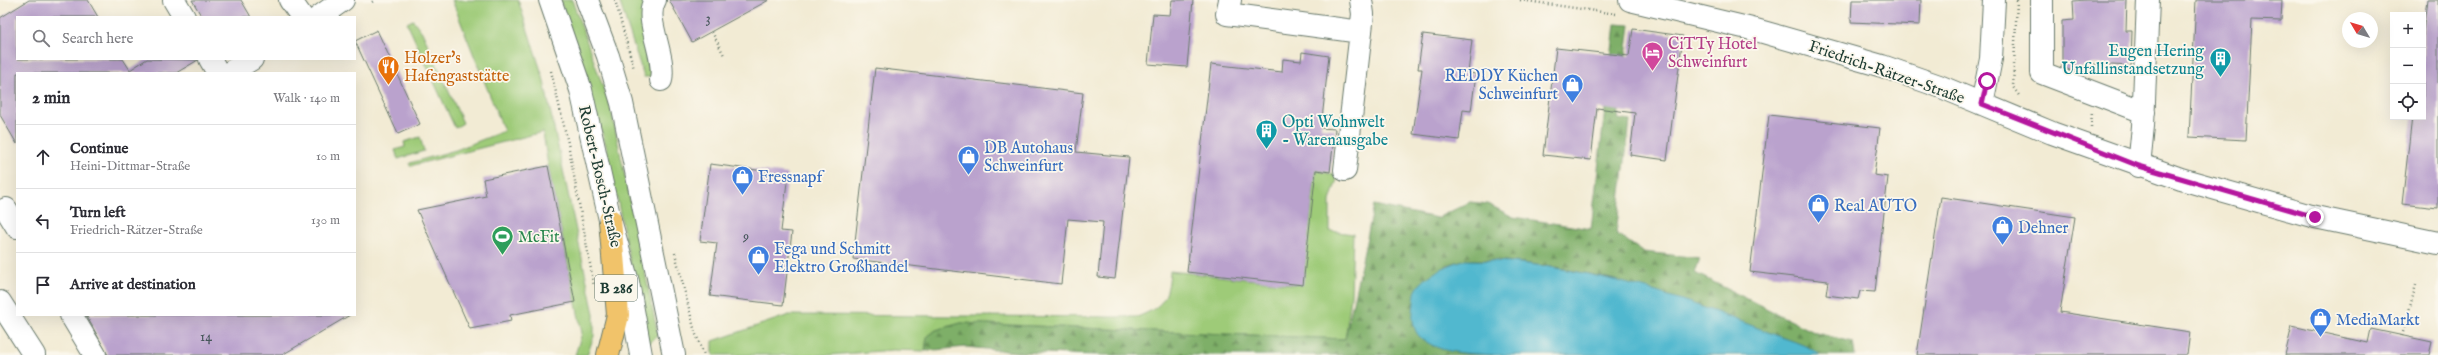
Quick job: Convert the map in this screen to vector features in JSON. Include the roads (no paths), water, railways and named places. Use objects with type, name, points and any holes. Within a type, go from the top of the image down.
[{"type":"highway","name":"B 286","points":[[608,355],[618,315],[610,220]]},
{"type":"street","points":[[174,0],[183,16]]},
{"type":"street","points":[[290,0],[301,16]]},
{"type":"street","points":[[320,16],[343,0]]},
{"type":"street","name":"Robert-Bosch-Straße","points":[[550,0],[581,90],[610,220],[628,282],[641,355]]},
{"type":"street","name":"Robert-Bosch-Straße","points":[[587,0],[608,56],[622,103],[674,355]]},
{"type":"street","points":[[655,0],[650,16],[662,61],[661,80]]},
{"type":"street","points":[[1230,0],[1227,14],[1361,32]]},
{"type":"street","points":[[1345,170],[1363,14],[1361,0]]},
{"type":"street","name":"Friedrich-Rätzer-Straße","points":[[1630,0],[1756,30],[1852,56],[1982,104],[2139,166],[2315,217],[2438,243]]},
{"type":"street","points":[[1982,104],[1991,59],[1994,0]]},
{"type":"street","points":[[2042,0],[2042,73],[2144,112]]},
{"type":"street","points":[[2139,166],[2144,112],[2148,0]]},
{"type":"street","points":[[211,60],[217,72]]},
{"type":"street","points":[[231,72],[250,60]]},
{"type":"street","points":[[0,302],[34,355]]},
{"type":"street","points":[[72,316],[95,355]]},
{"type":"water","points":[[1464,260],[1503,261],[1542,266],[1581,272],[1619,281],[1694,304],[1803,345],[1820,355],[1493,355],[1446,350],[1428,343],[1416,332],[1413,318],[1415,293],[1423,282],[1436,272]]},
{"type":"place","name":"CiTTy Hotel Schweinfurt","points":[[1653,72]]},
{"type":"place","name":"Eugen Hering Unfallinstandsetzung","points":[[2220,78]]},
{"type":"place","name":"Holzer's Hafengaststätte","points":[[389,86]]},
{"type":"place","name":"REDDY Küchen Schweinfurt","points":[[1573,104]]},
{"type":"place","name":"Opti Wohnwelt - Warenausgabe","points":[[1267,150]]},
{"type":"place","name":"DB Autohaus Schweinfurt","points":[[968,176]]},
{"type":"place","name":"Fressnapf","points":[[743,196]]},
{"type":"place","name":"Real AUTO","points":[[1819,224]]},
{"type":"place","name":"Dehner","points":[[2002,246]]},
{"type":"place","name":"McFit","points":[[502,256]]},
{"type":"place","name":"Fega und Schmitt Elektro Großhandel","points":[[758,276]]},
{"type":"place","name":"MediaMarkt","points":[[2321,338]]}]
